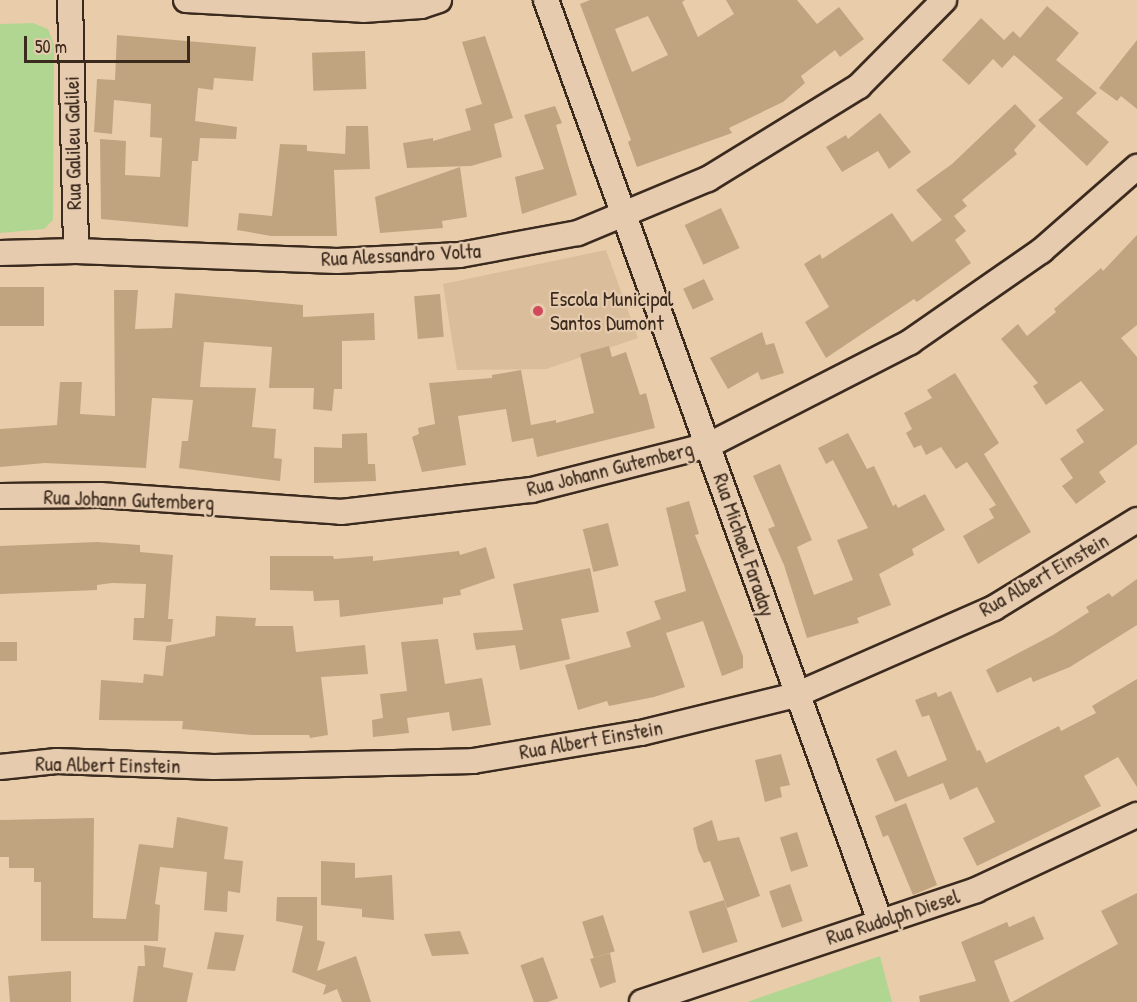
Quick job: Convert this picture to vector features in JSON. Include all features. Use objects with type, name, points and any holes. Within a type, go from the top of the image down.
[{"type":"street","name":"Rua Galileu Galilei","points":[[70,0],[76,251]]},
{"type":"street","points":[[186,0],[363,10],[413,7],[439,0]]},
{"type":"street","name":"Rua Michael Faraday","points":[[546,0],[622,214],[709,445],[796,695],[880,921]]},
{"type":"street","name":"Rua Alessandro Volta","points":[[0,253],[76,251],[337,261],[460,255],[578,233],[708,179],[859,86],[944,0]]},
{"type":"street","name":"Rua Johann Gutemberg","points":[[0,496],[100,495],[341,512],[532,490],[709,445],[910,342],[1041,251],[1137,167]]},
{"type":"street","name":"Rua Albert Einstein","points":[[0,766],[57,761],[214,768],[473,761],[641,733],[796,695],[994,608],[1137,520]]},
{"type":"street","name":"Rua Rudolph Diesel","points":[[642,1002],[976,890],[1137,815]]},
{"type":"shaded area","name":"Escola Municipal Santos Dumont","points":[[606,250],[638,338],[546,369],[457,370],[443,284]]},
{"type":"green space","points":[[33,23],[48,29],[54,45],[53,220],[44,229],[0,233],[0,24]]},
{"type":"green space","points":[[880,956],[892,1002],[747,1002]]},
{"type":"building","points":[[590,0],[685,0],[682,2],[698,37],[734,14],[726,0],[797,0],[817,24],[839,7],[864,39],[840,57],[835,50],[801,76],[805,83],[783,102],[729,128],[732,133],[637,167],[628,142],[631,140],[580,4]],"holes":[[[648,16],[668,55],[632,72],[615,29]]]},
{"type":"building","points":[[1047,6],[1079,33],[1056,60],[1097,93],[1076,113],[1109,142],[1087,166],[1038,120],[1063,98],[1014,55],[1002,68],[993,59],[969,85],[942,60],[981,18],[1004,40],[1013,31],[1020,38]]},
{"type":"building","points":[[117,35],[256,47],[253,81],[214,78],[213,90],[198,88],[195,121],[237,127],[236,139],[200,138],[198,161],[192,161],[188,227],[101,219],[100,139],[126,141],[125,175],[160,177],[162,138],[150,137],[151,104],[114,100],[112,134],[94,132],[97,79],[115,80]]},
{"type":"building","points":[[485,36],[513,118],[494,124],[502,157],[471,166],[407,168],[403,143],[433,138],[433,141],[471,130],[465,109],[482,104],[462,42]]},
{"type":"building","points":[[1137,40],[1137,109],[1121,96],[1117,101],[1099,88]]},
{"type":"building","points":[[365,51],[366,89],[313,91],[312,53]]},
{"type":"building","points":[[1015,104],[1036,126],[1014,150],[1017,154],[962,200],[967,206],[954,216],[966,231],[955,240],[971,263],[917,302],[914,299],[826,358],[805,322],[829,307],[804,264],[820,254],[822,259],[892,213],[912,242],[942,220],[916,190],[952,164]]},
{"type":"building","points":[[555,106],[562,123],[556,125],[577,195],[522,214],[515,177],[544,169],[524,115]]},
{"type":"building","points":[[880,113],[911,152],[889,169],[878,151],[842,172],[826,147],[846,135],[848,139]]},
{"type":"building","points":[[346,126],[368,126],[370,169],[334,170],[337,236],[271,236],[237,230],[239,213],[272,216],[280,144],[307,145],[307,151],[345,154]]},
{"type":"building","points":[[460,167],[467,217],[442,221],[443,228],[380,233],[375,197]]},
{"type":"building","points":[[721,208],[740,248],[703,265],[685,225]]},
{"type":"building","points":[[1137,235],[1137,325],[1121,338],[1137,357],[1137,444],[1099,472],[1106,482],[1076,504],[1062,486],[1073,478],[1060,459],[1084,442],[1076,430],[1104,410],[1081,381],[1046,405],[1033,386],[1038,383],[1001,339],[1018,324],[1027,336],[1056,312],[1054,309],[1101,268],[1103,271]]},
{"type":"building","points":[[704,279],[714,300],[693,310],[683,289]]},
{"type":"building","points":[[0,287],[44,287],[44,326],[0,326]]},
{"type":"building","points":[[114,290],[138,290],[135,329],[172,328],[175,293],[303,305],[303,317],[374,313],[375,340],[342,341],[342,389],[334,389],[332,411],[313,409],[314,388],[269,388],[272,347],[204,342],[200,387],[256,388],[252,427],[276,429],[274,458],[282,459],[280,481],[179,468],[182,441],[188,441],[193,400],[152,398],[146,468],[45,463],[0,467],[0,429],[57,425],[60,382],[82,382],[80,414],[115,416]]},
{"type":"building","points":[[440,294],[444,337],[418,339],[414,296]]},
{"type":"building","points":[[762,332],[766,345],[774,343],[784,373],[761,380],[758,372],[728,389],[710,358]]},
{"type":"building","points":[[609,346],[612,357],[626,352],[640,395],[646,393],[655,428],[537,457],[533,438],[512,442],[506,409],[458,416],[466,465],[422,472],[412,437],[419,434],[418,428],[435,424],[429,383],[492,378],[492,375],[521,370],[531,425],[556,420],[556,423],[594,413],[580,354]]},
{"type":"building","points":[[955,373],[999,443],[984,454],[1031,532],[978,564],[963,536],[994,518],[989,509],[996,505],[967,462],[956,469],[941,447],[926,455],[921,445],[914,448],[906,433],[912,429],[904,413],[932,398],[927,390]]},
{"type":"building","points":[[367,433],[368,464],[375,464],[376,481],[314,483],[314,447],[342,448],[342,434]]},
{"type":"building","points":[[848,433],[867,469],[874,466],[893,506],[896,504],[898,508],[925,494],[945,530],[912,549],[914,555],[879,574],[891,605],[857,618],[859,623],[807,638],[784,565],[768,529],[775,526],[753,476],[780,464],[812,540],[797,547],[814,595],[853,580],[837,540],[868,528],[833,460],[826,464],[818,448]]},
{"type":"building","points":[[689,501],[699,534],[695,535],[743,656],[743,668],[722,676],[703,621],[666,633],[685,687],[654,697],[609,706],[607,701],[578,710],[565,665],[631,647],[626,632],[661,619],[654,601],[686,591],[666,508]]},
{"type":"building","points":[[608,523],[619,566],[593,572],[583,529]]},
{"type":"building","points":[[97,542],[140,545],[140,552],[173,555],[168,619],[173,619],[171,642],[133,640],[134,618],[144,618],[146,584],[112,583],[97,585],[97,590],[0,594],[0,546]]},
{"type":"building","points":[[486,547],[495,578],[460,590],[461,595],[443,598],[443,604],[340,617],[339,600],[314,601],[313,591],[270,590],[270,556],[333,556],[334,559],[373,556],[373,561],[459,551],[460,555]]},
{"type":"building","points":[[590,568],[599,612],[561,619],[570,659],[520,670],[515,645],[476,650],[473,633],[523,630],[513,584]]},
{"type":"building","points":[[1137,579],[1137,625],[1070,667],[1033,682],[1031,677],[997,693],[986,670],[1053,635],[1089,612],[1086,607],[1109,593],[1112,597]]},
{"type":"building","points":[[216,616],[256,618],[255,626],[293,626],[296,652],[365,645],[368,674],[321,677],[328,735],[310,738],[309,735],[252,735],[182,729],[183,721],[99,720],[101,680],[143,683],[144,674],[163,676],[166,646],[215,636]]},
{"type":"building","points":[[438,639],[445,684],[482,678],[491,725],[452,731],[449,712],[407,718],[409,733],[373,737],[372,720],[383,718],[380,694],[407,691],[401,642]]},
{"type":"building","points":[[0,642],[17,642],[17,661],[0,661]]},
{"type":"building","points":[[1137,679],[1137,787],[1118,757],[1084,776],[1101,806],[977,866],[963,838],[995,822],[977,787],[950,800],[943,783],[895,802],[876,759],[896,750],[908,777],[947,760],[929,715],[922,717],[915,700],[936,692],[938,697],[951,691],[977,751],[980,750],[986,763],[1059,726],[1061,731],[1096,713],[1092,706]]},
{"type":"building","points":[[781,754],[790,785],[780,787],[782,797],[765,802],[755,760]]},
{"type":"building","points":[[906,803],[937,885],[913,895],[888,835],[883,837],[875,816]]},
{"type":"building","points":[[177,817],[228,827],[224,859],[243,861],[240,893],[228,891],[227,912],[204,910],[207,872],[160,867],[155,904],[160,905],[158,941],[41,941],[41,882],[34,882],[34,868],[9,868],[9,857],[0,857],[0,820],[94,818],[93,918],[126,919],[139,844],[173,848]]},
{"type":"building","points":[[712,820],[718,841],[739,837],[760,896],[727,908],[710,861],[704,863],[698,850],[693,828]]},
{"type":"building","points":[[797,832],[808,866],[791,872],[780,838]]},
{"type":"building","points":[[321,861],[355,863],[355,878],[392,875],[394,920],[362,917],[362,909],[321,905]]},
{"type":"building","points":[[790,884],[803,921],[782,928],[769,891]]},
{"type":"building","points":[[1137,893],[1137,1002],[1012,1002],[1118,944],[1101,911]]},
{"type":"building","points":[[277,897],[317,897],[317,940],[325,942],[317,971],[356,956],[371,1002],[342,1002],[337,989],[323,995],[326,985],[292,972],[303,926],[276,921]]},
{"type":"building","points":[[724,900],[738,942],[702,953],[689,911]]},
{"type":"building","points":[[603,915],[615,951],[594,958],[582,922]]},
{"type":"building","points":[[1034,916],[1044,939],[994,961],[1010,1002],[920,1002],[919,996],[976,981],[961,942],[1007,922],[1009,927]]},
{"type":"building","points":[[460,931],[469,954],[432,956],[424,934]]},
{"type":"building","points":[[215,932],[244,935],[235,971],[207,969]]},
{"type":"building","points":[[144,945],[166,948],[163,967],[193,973],[187,1002],[133,1002],[138,966],[145,966]]},
{"type":"building","points":[[610,953],[616,982],[600,988],[590,959]]},
{"type":"building","points":[[543,957],[558,998],[548,1002],[534,1002],[520,965]]},
{"type":"building","points":[[71,971],[71,1002],[10,1002],[8,976]]},
{"type":"place","name":"Escola Municipal Santos Dumont","points":[[538,311]]}]
